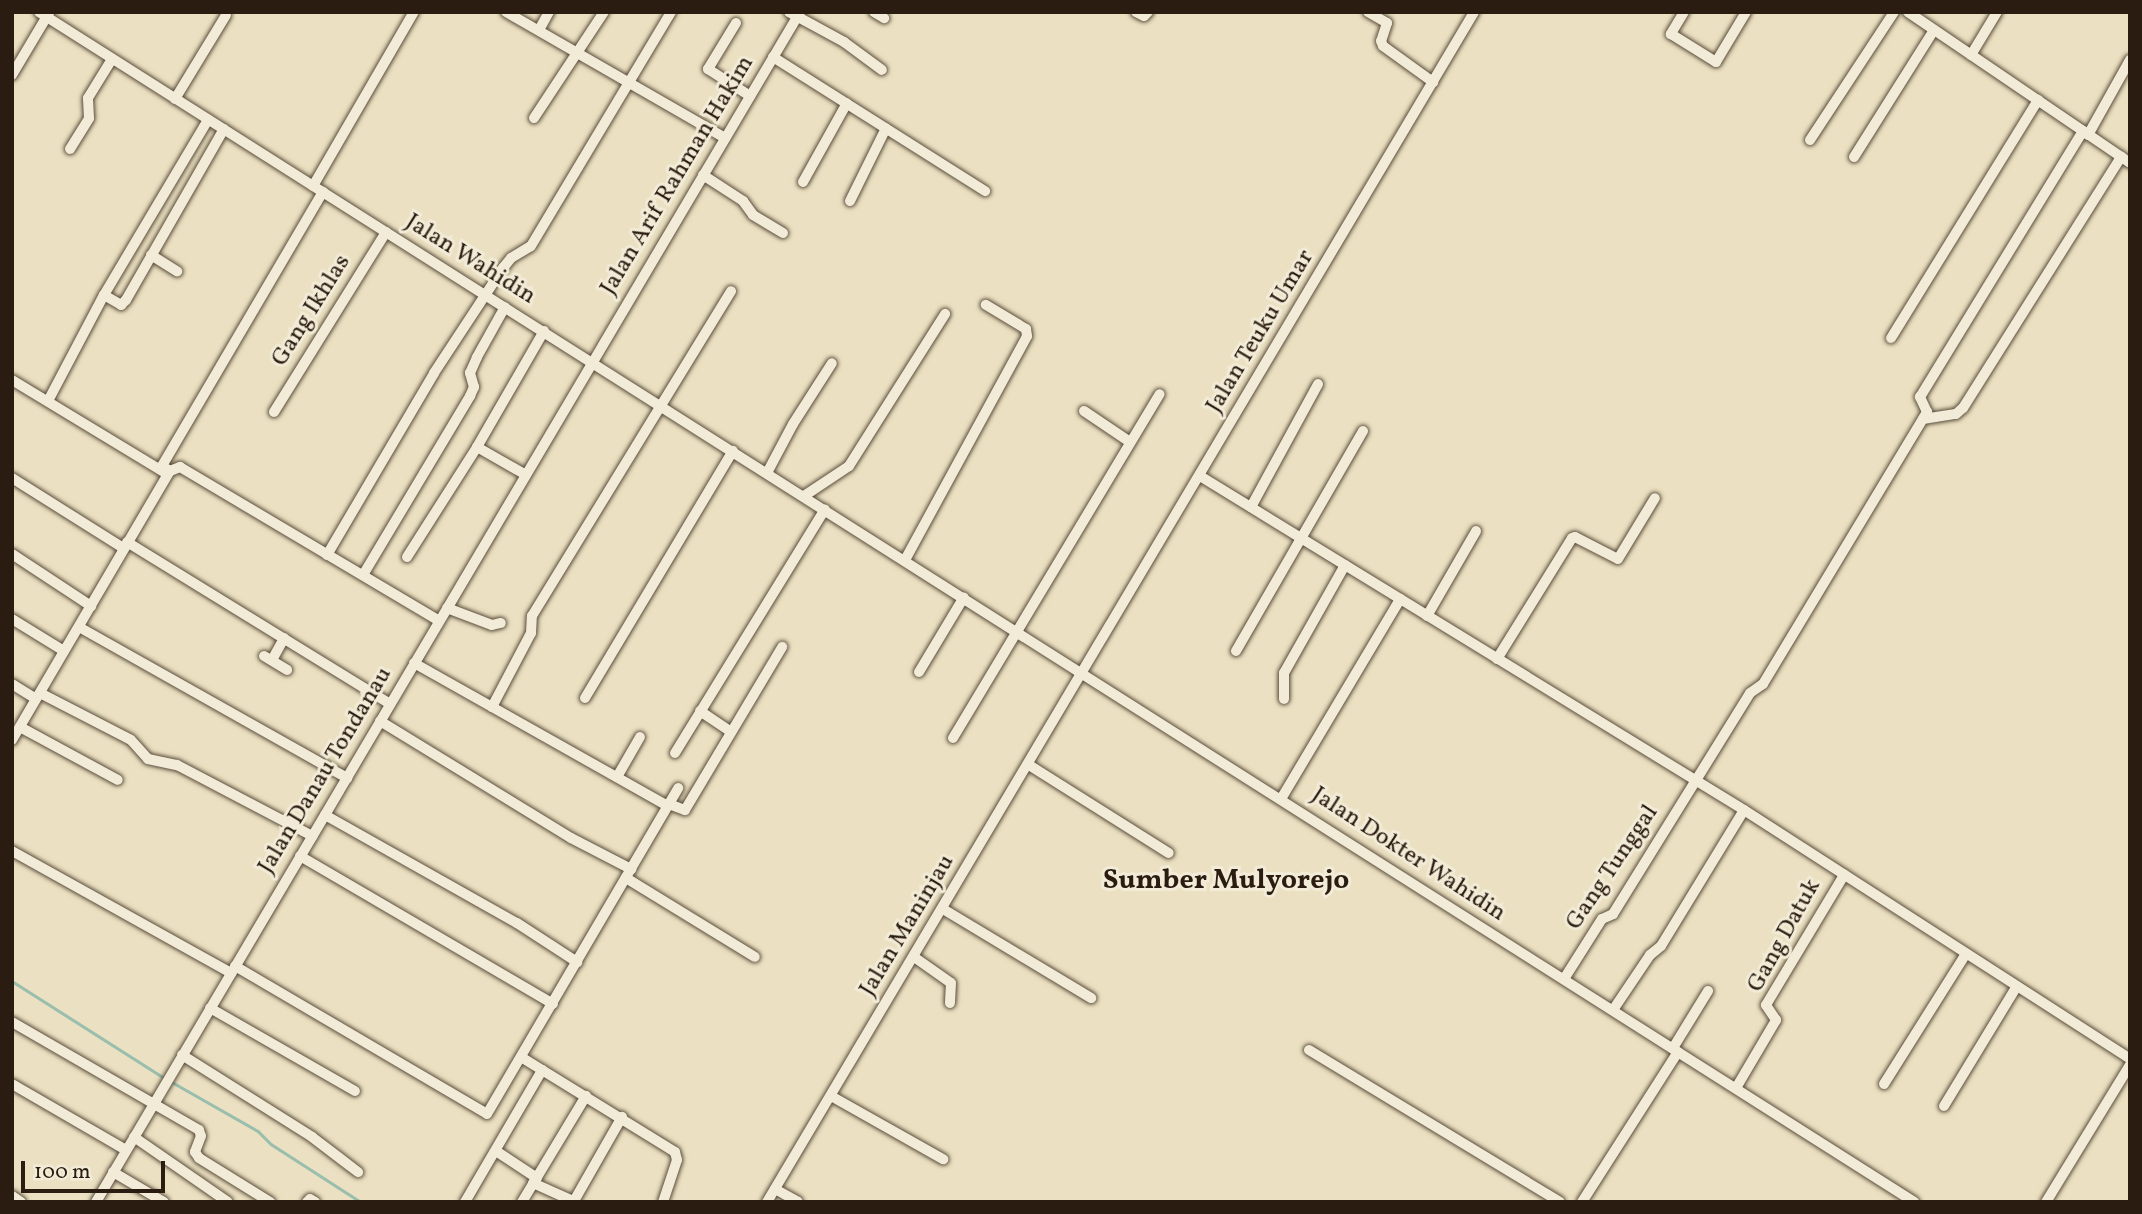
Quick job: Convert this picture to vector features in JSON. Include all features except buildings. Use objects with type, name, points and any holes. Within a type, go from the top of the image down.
[{"type":"street","points":[[313,186],[414,12]]},
{"type":"street","points":[[506,12],[523,16],[539,30],[577,54],[725,138]]},
{"type":"street","points":[[539,30],[549,12]]},
{"type":"street","points":[[534,118],[604,12]]},
{"type":"street","points":[[327,555],[434,373],[511,258],[531,246],[671,12]]},
{"type":"street","points":[[1136,12],[1144,16],[1148,12]]},
{"type":"street","points":[[1368,12],[1387,23]]},
{"type":"street","points":[[1394,12],[1381,41],[1383,46],[1433,82]]},
{"type":"street","name":"Jalan Teuku Umar","points":[[1084,673],[1474,12]]},
{"type":"street","points":[[1685,12],[1671,34],[1716,62],[1746,12]]},
{"type":"street","points":[[1810,140],[1894,12]]},
{"type":"street","points":[[1908,12],[2125,160],[1963,408],[1956,414],[1923,419]]},
{"type":"street","points":[[1970,55],[1997,12]]},
{"type":"street","points":[[12,75],[45,14]]},
{"type":"street","name":"Jalan Wahidin","points":[[45,14],[879,544]]},
{"type":"street","points":[[795,14],[844,42],[882,70]]},
{"type":"street","name":"Jalan Arif Rahman Hakim","points":[[592,362],[773,57],[795,14]]},
{"type":"street","points":[[175,99],[226,15]]},
{"type":"street","points":[[736,23],[708,69],[750,96]]},
{"type":"street","points":[[1854,157],[1934,30]]},
{"type":"street","points":[[773,57],[985,191]]},
{"type":"street","points":[[70,149],[89,118],[88,98],[112,59]]},
{"type":"street","points":[[1923,419],[1927,410],[1920,397],[2130,60]]},
{"type":"street","points":[[1891,338],[2038,100]]},
{"type":"street","points":[[803,182],[847,103]]},
{"type":"street","points":[[48,401],[104,295],[208,120]]},
{"type":"street","points":[[850,201],[886,128]]},
{"type":"street","points":[[104,295],[123,304],[224,129]]},
{"type":"street","points":[[703,175],[743,201],[753,215],[783,233]]},
{"type":"street","points":[[169,472],[162,466],[323,192]]},
{"type":"street","points":[[147,222],[164,232]]},
{"type":"street","name":"Gang Ikhlas","points":[[274,412],[386,232]]},
{"type":"street","points":[[151,255],[177,271]]},
{"type":"street","points":[[492,707],[531,633],[532,616],[731,291]]},
{"type":"street","points":[[905,560],[1027,336],[1026,329],[986,305]]},
{"type":"street","points":[[363,575],[470,397],[474,387],[470,373],[505,307]]},
{"type":"street","points":[[804,496],[849,466],[945,314]]},
{"type":"street","points":[[407,557],[478,447],[544,331]]},
{"type":"street","name":"Jalan Danau Tondanau","points":[[96,1202],[592,362]]},
{"type":"street","points":[[767,472],[793,424],[832,363]]},
{"type":"street","points":[[12,380],[169,472]]},
{"type":"street","points":[[1251,508],[1318,384]]},
{"type":"street","points":[[953,738],[1160,394]]},
{"type":"street","points":[[1084,411],[1130,442]]},
{"type":"street","name":"Gang Tunggal","points":[[1564,979],[1602,919],[1613,914],[1750,693],[1763,684],[1923,419]]},
{"type":"street","points":[[1236,651],[1363,431]]},
{"type":"street","points":[[478,447],[526,475]]},
{"type":"street","points":[[585,698],[733,451]]},
{"type":"street","points":[[12,740],[169,472],[180,467],[439,621]]},
{"type":"street","points":[[1200,476],[1744,810],[2130,1062],[2048,1201]]},
{"type":"street","points":[[12,478],[284,638],[390,704]]},
{"type":"street","points":[[1497,659],[1572,538],[1576,537],[1618,559],[1655,498]]},
{"type":"street","points":[[675,753],[825,509]]},
{"type":"street","points":[[1427,616],[1476,531]]},
{"type":"street","name":"Jalan Dokter Wahidin","points":[[879,544],[1914,1202]]},
{"type":"street","points":[[12,554],[91,606]]},
{"type":"street","points":[[1284,699],[1284,673],[1345,565]]},
{"type":"street","points":[[919,672],[964,597]]},
{"type":"street","points":[[1281,799],[1400,599]]},
{"type":"street","points":[[447,608],[492,625],[501,623]]},
{"type":"street","points":[[12,619],[64,651]]},
{"type":"street","points":[[79,627],[346,778]]},
{"type":"street","points":[[284,638],[268,658],[287,670]]},
{"type":"street","points":[[414,663],[668,805],[685,810],[782,647]]},
{"type":"street","name":"Jalan Maninjau","points":[[767,1202],[1084,673]]},
{"type":"street","points":[[12,684],[131,740],[148,758],[177,765],[312,836]]},
{"type":"street","points":[[700,711],[731,732]]},
{"type":"street","points":[[380,721],[571,838],[755,957]]},
{"type":"street","points":[[20,727],[118,780]]},
{"type":"street","points":[[617,777],[640,737]]},
{"type":"street","points":[[1029,765],[1169,853]]},
{"type":"street","points":[[12,851],[233,969],[483,1113],[492,1109],[678,788]]},
{"type":"street","points":[[1613,1010],[1650,956],[1661,946],[1744,810]]},
{"type":"street","points":[[325,815],[517,923],[577,962]]},
{"type":"street","points":[[300,856],[553,1004]]},
{"type":"street","name":"Gang Datuk","points":[[1736,1088],[1776,1020],[1766,1004],[1844,875]]},
{"type":"street","points":[[943,909],[1090,998]]},
{"type":"street","points":[[1884,1084],[1966,954]]},
{"type":"street","points":[[914,957],[951,983],[950,1003]]},
{"type":"street","points":[[1944,1106],[2017,986]]},
{"type":"street","points":[[1587,1200],[1708,991]]},
{"type":"street","points":[[210,1008],[355,1091]]},
{"type":"street","points":[[12,1022],[199,1130],[201,1136],[195,1152],[200,1158],[270,1202]]},
{"type":"street","points":[[1308,1050],[1560,1202]]},
{"type":"street","points":[[183,1055],[312,1137],[358,1172]]},
{"type":"street","points":[[522,1058],[675,1152],[677,1160],[663,1202]]},
{"type":"street","points":[[465,1202],[542,1070]]},
{"type":"street","points":[[12,1084],[126,1150]]},
{"type":"street","points":[[522,1202],[586,1096]]},
{"type":"street","points":[[831,1096],[943,1158]]},
{"type":"street","points":[[496,1152],[535,1181],[574,1201],[622,1117]]},
{"type":"street","points":[[134,1136],[228,1202]]},
{"type":"street","points":[[113,1172],[164,1202]]},
{"type":"street","points":[[775,1189],[797,1202]]},
{"type":"street","points":[[12,1196],[21,1202]]},
{"type":"street","points":[[307,1202],[310,1199],[315,1202]]},
{"type":"waterway","points":[[12,981],[166,1079]]},
{"type":"waterway","points":[[172,1082],[258,1131],[271,1144],[361,1202]]},
{"type":"district","name":"Sumber Mulyorejo","points":[[1226,881]]}]
